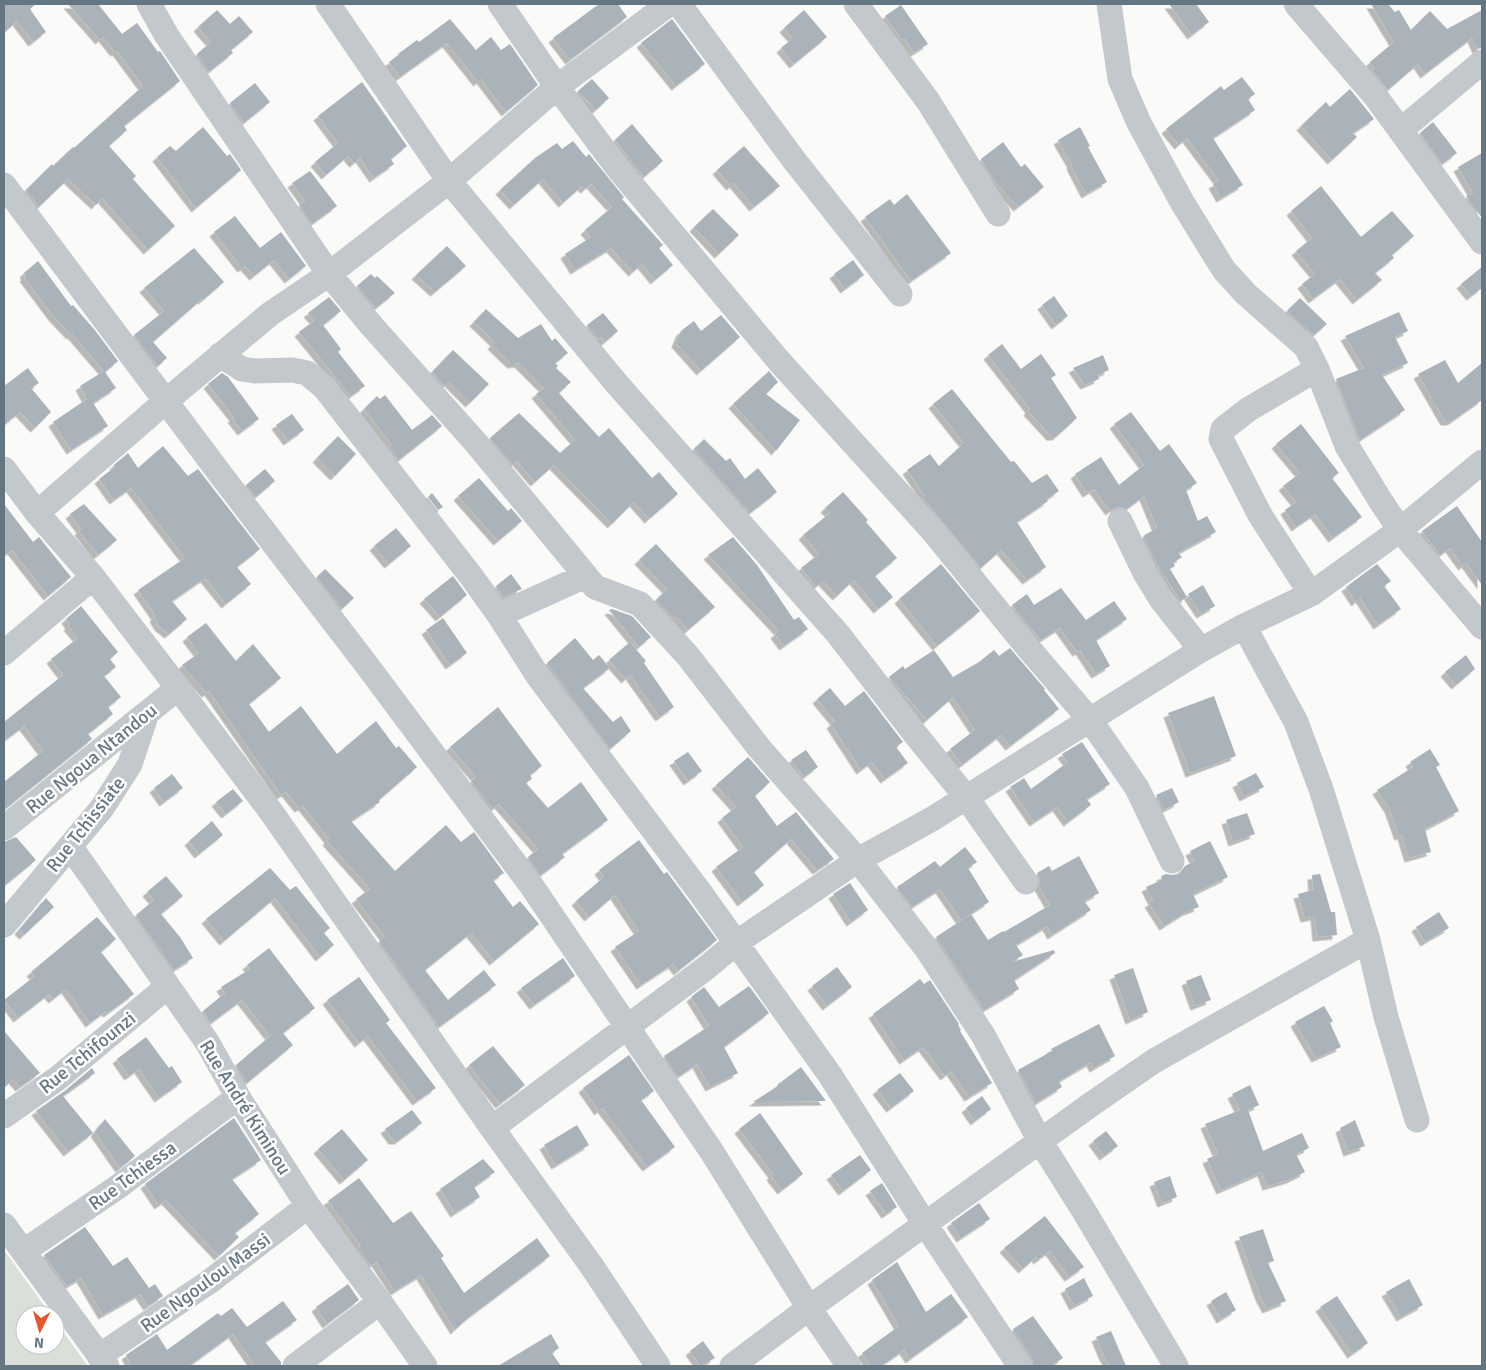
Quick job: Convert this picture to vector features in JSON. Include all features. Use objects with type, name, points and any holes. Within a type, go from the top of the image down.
[{"type":"street","points":[[149,4],[167,36],[329,274],[477,444],[595,587],[640,604],[688,656],[760,749],[858,860],[926,948],[982,1035],[1040,1141],[1176,1366]]},
{"type":"street","points":[[328,4],[449,181],[616,384],[838,634],[916,736],[966,797],[1026,882]]},
{"type":"street","points":[[500,4],[557,87],[618,167],[779,361],[932,530],[1090,720],[1137,788],[1172,861]]},
{"type":"street","points":[[37,513],[270,314],[329,274],[449,181],[557,87],[669,4]]},
{"type":"street","points":[[679,4],[794,160],[900,294]]},
{"type":"street","points":[[856,4],[928,101],[998,214]]},
{"type":"street","points":[[1109,4],[1120,79],[1139,123],[1182,202],[1224,270],[1246,294],[1306,347],[1317,369],[1346,446],[1400,530],[1482,627]]},
{"type":"street","points":[[1296,4],[1376,97],[1482,242]]},
{"type":"street","points":[[1401,130],[1482,62]]},
{"type":"street","points":[[4,185],[531,885],[712,1152],[809,1308],[849,1366]]},
{"type":"street","points":[[220,355],[242,369],[255,371],[292,370],[307,374],[324,386],[471,576],[499,615],[538,676],[736,943],[830,1075],[925,1224],[1020,1366]]},
{"type":"street","points":[[1311,594],[1260,515],[1221,440],[1223,429],[1249,409],[1317,369]]},
{"type":"street","points":[[492,1128],[706,968],[736,943],[858,860],[932,819],[1200,650],[1244,626],[1311,594],[1400,530],[1482,462]]},
{"type":"street","points":[[6,478],[93,577],[272,813],[492,1128],[591,1265],[658,1366]]},
{"type":"street","points":[[1120,521],[1145,573],[1161,599],[1200,650]]},
{"type":"street","points":[[499,615],[585,576]]},
{"type":"street","points":[[4,652],[93,577]]},
{"type":"street","points":[[1244,626],[1296,722],[1321,789],[1368,940],[1386,1016],[1417,1120]]},
{"type":"street","name":"Rue Ngoua Ntandou","points":[[4,828],[178,688]]},
{"type":"street","name":"Rue Tchissiate","points":[[4,925],[102,808],[130,764],[147,713]]},
{"type":"street","name":"Rue André Kiminou","points":[[70,846],[207,1042],[238,1097],[308,1206],[425,1366]]},
{"type":"street","points":[[732,1366],[925,1224],[1154,1061],[1368,940]]},
{"type":"street","name":"Rue Tchifounzi","points":[[4,1116],[58,1078],[168,986]]},
{"type":"street","name":"Rue Tchiessa","points":[[24,1252],[119,1186],[238,1097]]},
{"type":"street","name":"Rue Ngoulou Massi","points":[[103,1361],[308,1206]]},
{"type":"street","points":[[4,1225],[103,1361]]},
{"type":"street","points":[[296,1366],[380,1302]]},
{"type":"shaded area","points":[[4,1250],[44,1305],[15,1305],[15,1355],[65,1355],[65,1335],[88,1366],[4,1366]]},
{"type":"building","points":[[4,4],[36,4],[30,9],[46,32],[33,42],[17,21],[4,33]]},
{"type":"building","points":[[68,4],[98,4],[122,34],[137,23],[158,52],[160,51],[180,81],[124,126],[127,130],[109,146],[136,176],[133,179],[175,226],[148,250],[102,198],[96,205],[68,179],[39,207],[26,190],[52,164],[53,166],[143,86],[117,51],[115,52],[103,37],[100,40]]},
{"type":"building","points":[[599,4],[618,4],[627,17],[570,60],[553,38]]},
{"type":"building","points":[[1169,4],[1196,4],[1209,22],[1192,35]]},
{"type":"building","points":[[1371,4],[1388,4],[1395,12],[1399,10],[1411,30],[1430,11],[1447,29],[1482,10],[1482,48],[1477,49],[1472,38],[1425,74],[1418,64],[1388,90],[1372,70],[1375,68],[1370,62],[1394,42]]},
{"type":"building","points":[[901,5],[928,44],[914,53],[905,39],[902,40],[885,16]]},
{"type":"building","points":[[217,10],[230,24],[239,16],[253,32],[231,50],[233,53],[209,72],[197,54],[211,42],[198,27]]},
{"type":"building","points":[[804,10],[827,37],[794,64],[781,48],[793,38],[784,28]]},
{"type":"building","points":[[450,19],[476,50],[491,37],[501,50],[510,44],[538,85],[506,112],[481,79],[478,82],[447,43],[400,77],[389,62],[417,40],[419,42]]},
{"type":"building","points":[[672,19],[705,64],[676,86],[641,43]]},
{"type":"building","points":[[1242,77],[1255,94],[1248,99],[1255,110],[1213,138],[1243,185],[1221,198],[1213,184],[1219,181],[1187,138],[1179,145],[1166,129],[1221,86],[1224,90]]},
{"type":"building","points":[[592,79],[609,98],[596,110],[578,91]]},
{"type":"building","points":[[362,82],[407,146],[391,159],[394,164],[374,178],[360,158],[354,163],[348,156],[326,175],[315,162],[338,143],[318,116]]},
{"type":"building","points":[[255,83],[270,102],[244,123],[230,103]]},
{"type":"building","points":[[1350,89],[1374,119],[1353,133],[1357,137],[1332,160],[1301,126],[1326,102],[1330,107]]},
{"type":"building","points":[[1433,122],[1457,153],[1442,164],[1420,133]]},
{"type":"building","points":[[632,124],[663,161],[644,177],[615,140]]},
{"type":"building","points":[[203,127],[227,156],[230,154],[241,170],[196,208],[157,157],[170,146],[176,151]]},
{"type":"building","points":[[1080,127],[1090,146],[1088,147],[1107,182],[1086,194],[1058,140]]},
{"type":"building","points":[[573,141],[586,157],[589,154],[624,197],[622,199],[663,245],[659,248],[673,265],[655,280],[642,264],[633,272],[611,248],[575,270],[565,254],[591,237],[585,230],[612,207],[591,184],[585,189],[582,186],[563,203],[543,179],[514,205],[500,190],[535,158],[557,143],[562,149]]},
{"type":"building","points":[[1003,142],[1021,167],[1025,164],[1044,187],[1018,207],[995,182],[981,159]]},
{"type":"building","points":[[744,146],[780,186],[754,207],[734,183],[731,186],[717,170]]},
{"type":"building","points":[[1482,153],[1482,218],[1466,196],[1473,193],[1458,167]]},
{"type":"building","points":[[310,171],[337,206],[312,224],[299,205],[305,201],[292,183]]},
{"type":"building","points":[[1321,186],[1361,237],[1392,211],[1414,236],[1392,255],[1394,258],[1375,273],[1382,280],[1357,300],[1340,279],[1313,299],[1302,284],[1315,274],[1296,251],[1312,238],[1291,211]]},
{"type":"building","points":[[907,194],[951,253],[911,281],[865,217],[890,199],[894,205]]},
{"type":"building","points":[[713,209],[739,235],[719,254],[694,227]]},
{"type":"building","points":[[235,216],[260,248],[281,232],[306,266],[289,279],[274,260],[254,276],[245,266],[242,268],[214,232]]},
{"type":"building","points":[[447,246],[466,266],[435,292],[416,275]]},
{"type":"building","points":[[194,248],[224,282],[153,342],[167,358],[158,366],[134,335],[164,311],[144,288]]},
{"type":"building","points":[[853,260],[864,275],[845,289],[834,274]]},
{"type":"building","points":[[38,261],[71,306],[73,305],[94,329],[118,361],[105,372],[116,388],[93,403],[108,426],[71,450],[53,422],[87,399],[80,386],[104,371],[72,334],[53,316],[24,277],[26,276],[24,273]]},
{"type":"building","points":[[1482,267],[1482,288],[1471,296],[1461,284]]},
{"type":"building","points":[[371,274],[375,278],[377,276],[395,293],[376,308],[357,286]]},
{"type":"building","points":[[1054,296],[1068,316],[1056,325],[1042,305]]},
{"type":"building","points":[[329,297],[341,311],[323,325],[341,349],[338,352],[365,386],[351,396],[299,332],[315,320],[308,313]]},
{"type":"building","points":[[1300,298],[1327,324],[1314,335],[1287,311]]},
{"type":"building","points":[[486,309],[518,338],[541,324],[552,341],[555,338],[568,353],[555,363],[558,366],[556,368],[571,382],[559,393],[599,437],[609,428],[652,478],[659,472],[678,494],[649,519],[634,502],[612,524],[554,465],[535,482],[517,461],[513,465],[490,438],[519,413],[560,453],[575,440],[536,394],[544,388],[519,363],[512,364],[492,345],[495,342],[474,322]]},
{"type":"building","points":[[1399,312],[1408,331],[1395,337],[1408,363],[1382,375],[1405,410],[1360,440],[1336,379],[1364,368],[1345,336]]},
{"type":"building","points":[[603,313],[618,331],[605,342],[601,337],[598,339],[587,325]]},
{"type":"building","points":[[721,315],[740,337],[701,371],[676,343],[681,331],[694,321],[701,331]]},
{"type":"building","points":[[1002,344],[1021,369],[1041,354],[1056,375],[1051,378],[1077,418],[1057,436],[1051,436],[1028,411],[1030,409],[988,355]]},
{"type":"building","points":[[453,350],[489,384],[470,403],[449,382],[445,386],[432,372]]},
{"type":"building","points":[[1103,355],[1109,370],[1098,375],[1099,379],[1085,385],[1073,368]]},
{"type":"building","points":[[1445,360],[1458,383],[1482,363],[1482,400],[1452,421],[1445,421],[1418,374]]},
{"type":"building","points":[[28,368],[39,383],[31,388],[51,412],[35,428],[20,412],[4,425],[4,386]]},
{"type":"building","points":[[769,371],[778,382],[766,394],[800,420],[776,451],[733,404]]},
{"type":"building","points":[[222,373],[228,377],[259,419],[242,431],[232,418],[234,417],[208,384]]},
{"type":"building","points":[[952,389],[1011,462],[1014,461],[1032,483],[1047,474],[1059,491],[1047,499],[1048,501],[1017,522],[1046,567],[1027,580],[1001,550],[981,568],[923,498],[925,496],[907,470],[930,454],[939,466],[964,443],[933,404]]},
{"type":"building","points":[[385,395],[412,430],[432,415],[442,426],[399,460],[389,447],[392,445],[364,409],[377,396],[380,399]]},
{"type":"building","points":[[1131,412],[1160,451],[1169,444],[1197,483],[1186,490],[1198,521],[1207,516],[1216,532],[1178,553],[1182,557],[1173,563],[1175,566],[1170,569],[1187,597],[1181,601],[1158,566],[1143,536],[1157,528],[1144,496],[1127,509],[1121,507],[1110,511],[1094,489],[1087,493],[1075,474],[1101,457],[1119,485],[1144,465],[1114,424]]},
{"type":"building","points":[[292,414],[304,430],[288,441],[276,425]]},
{"type":"building","points":[[1301,424],[1339,473],[1332,478],[1362,517],[1333,538],[1315,514],[1296,527],[1285,510],[1296,502],[1283,486],[1300,473],[1276,444]]},
{"type":"building","points":[[338,436],[356,454],[335,476],[317,458]]},
{"type":"building","points":[[704,439],[726,461],[730,458],[745,479],[758,468],[777,492],[750,513],[694,449]]},
{"type":"building","points":[[163,446],[188,476],[198,469],[260,549],[237,567],[251,584],[226,604],[205,578],[172,601],[187,619],[169,634],[159,626],[154,617],[156,616],[138,590],[185,558],[131,488],[114,500],[99,479],[115,467],[114,465],[128,453],[138,468]]},
{"type":"building","points":[[265,469],[275,481],[256,497],[246,485]]},
{"type":"building","points":[[479,478],[508,511],[511,508],[522,521],[498,541],[458,496]]},
{"type":"building","points":[[843,492],[868,520],[866,522],[897,558],[875,576],[893,597],[878,609],[854,580],[837,596],[823,581],[816,587],[801,568],[819,554],[803,535],[830,513],[825,508]]},
{"type":"building","points":[[432,493],[443,507],[438,510],[428,497]]},
{"type":"building","points":[[4,504],[33,542],[39,537],[71,577],[48,596],[12,550],[4,556]]},
{"type":"building","points":[[84,504],[117,540],[98,555],[79,531],[81,529],[70,514]]},
{"type":"building","points":[[1457,506],[1482,542],[1482,585],[1466,563],[1463,566],[1450,548],[1440,555],[1422,531]]},
{"type":"building","points":[[396,528],[411,546],[389,564],[374,546]]},
{"type":"building","points":[[733,537],[757,565],[794,620],[799,617],[808,629],[784,646],[775,634],[779,631],[708,555]]},
{"type":"building","points":[[656,544],[715,607],[688,630],[677,617],[674,619],[656,600],[667,589],[639,560]]},
{"type":"building","points":[[941,564],[980,611],[937,646],[899,599]]},
{"type":"building","points":[[1377,564],[1391,581],[1384,586],[1401,609],[1378,625],[1360,598],[1356,602],[1346,587]]},
{"type":"building","points":[[325,569],[354,598],[342,609],[317,577]]},
{"type":"building","points":[[511,574],[522,589],[504,597],[496,586]]},
{"type":"building","points":[[453,576],[467,595],[440,617],[424,599]]},
{"type":"building","points":[[1203,585],[1215,606],[1201,614],[1188,594]]},
{"type":"building","points":[[1061,588],[1086,620],[1114,601],[1127,619],[1096,640],[1110,666],[1096,674],[1080,650],[1077,652],[1060,628],[1041,640],[1012,605],[1027,594],[1034,605]]},
{"type":"building","points":[[81,606],[118,652],[110,659],[116,667],[104,676],[121,697],[108,707],[113,714],[88,734],[92,739],[4,810],[4,782],[43,751],[24,726],[4,741],[4,722],[63,675],[51,659],[78,638],[68,626],[70,625],[66,619]]},
{"type":"building","points":[[612,609],[632,616],[651,637],[639,647],[609,610]]},
{"type":"building","points":[[443,618],[467,653],[450,665],[426,630]]},
{"type":"building","points":[[206,623],[236,661],[253,644],[281,678],[249,704],[269,732],[301,706],[337,754],[376,721],[396,748],[399,746],[417,767],[379,800],[380,802],[351,821],[395,871],[446,825],[461,842],[474,832],[504,873],[493,880],[513,907],[520,901],[539,924],[494,961],[471,933],[425,970],[448,1000],[484,970],[496,985],[439,1027],[379,941],[385,937],[356,899],[370,889],[327,841],[329,839],[303,806],[299,808],[286,792],[281,795],[209,691],[206,693],[182,665],[199,653],[187,637]]},
{"type":"building","points":[[575,638],[593,660],[599,655],[610,668],[583,688],[613,722],[621,716],[631,731],[610,749],[547,663]]},
{"type":"building","points":[[630,642],[646,661],[644,663],[674,707],[660,717],[630,675],[626,679],[609,660]]},
{"type":"building","points":[[1010,648],[1045,689],[1059,709],[1010,746],[1001,735],[962,765],[950,749],[975,730],[953,697],[927,720],[889,677],[903,666],[905,669],[934,650],[953,677],[979,662],[994,650],[999,656]]},
{"type":"building","points":[[1466,655],[1475,669],[1456,685],[1445,672]]},
{"type":"building","points":[[830,688],[845,706],[864,691],[903,742],[896,747],[908,763],[885,779],[872,762],[861,770],[831,724],[835,721],[817,699]]},
{"type":"building","points":[[1214,696],[1236,756],[1190,773],[1168,713]]},
{"type":"building","points":[[498,707],[542,766],[530,775],[532,779],[526,783],[548,808],[581,782],[608,820],[562,854],[565,857],[541,875],[528,857],[538,849],[499,804],[493,809],[471,781],[476,777],[450,747]]},
{"type":"building","points":[[1082,742],[1110,784],[1087,799],[1091,805],[1068,822],[1057,807],[1034,822],[1010,787],[1024,778],[1031,789],[1068,762],[1062,754]]},
{"type":"building","points":[[1430,749],[1440,765],[1436,767],[1459,811],[1425,829],[1431,852],[1409,858],[1402,835],[1399,836],[1389,808],[1377,790],[1413,767],[1410,762]]},
{"type":"building","points":[[806,750],[818,767],[804,777],[791,760]]},
{"type":"building","points":[[688,752],[702,771],[688,781],[674,761]]},
{"type":"building","points":[[748,757],[770,782],[755,796],[777,826],[796,812],[834,859],[817,870],[791,839],[754,872],[764,885],[742,902],[716,867],[743,847],[722,818],[736,807],[716,785]]},
{"type":"building","points":[[1256,773],[1264,787],[1244,797],[1237,783]]},
{"type":"building","points":[[172,774],[183,788],[164,802],[154,788]]},
{"type":"building","points":[[1172,788],[1179,802],[1164,810],[1156,795]]},
{"type":"building","points":[[233,789],[243,801],[226,814],[216,802]]},
{"type":"building","points":[[1247,813],[1255,834],[1233,842],[1226,820]]},
{"type":"building","points":[[212,821],[223,835],[199,854],[189,841]]},
{"type":"building","points":[[16,837],[36,860],[4,886],[4,842]]},
{"type":"building","points":[[639,840],[664,874],[667,872],[717,940],[678,971],[673,964],[641,985],[615,947],[639,931],[615,895],[589,917],[576,901],[604,877],[599,870]]},
{"type":"building","points":[[1210,841],[1228,877],[1193,894],[1199,907],[1188,911],[1164,926],[1149,903],[1153,901],[1146,887],[1162,880],[1161,876],[1166,874],[1179,874],[1185,866],[1195,861],[1190,851]]},
{"type":"building","points":[[965,847],[977,862],[968,868],[989,902],[961,920],[940,889],[912,907],[897,887],[935,861],[940,867]]},
{"type":"building","points":[[1079,856],[1099,893],[1084,901],[1091,910],[1052,935],[1047,926],[1016,945],[1023,955],[1012,962],[1054,950],[1055,953],[1014,980],[1019,989],[984,1010],[936,937],[971,914],[988,940],[1004,932],[1050,905],[1039,886],[1040,880],[1037,873],[1049,866],[1052,871]]},
{"type":"building","points":[[270,868],[290,890],[296,886],[330,928],[324,933],[334,945],[320,957],[275,898],[224,941],[206,919]]},
{"type":"building","points":[[1320,874],[1331,912],[1335,912],[1337,935],[1317,937],[1315,916],[1305,918],[1298,894],[1313,890],[1312,875]]},
{"type":"building","points":[[166,876],[183,896],[161,914],[180,937],[193,958],[174,970],[136,915],[154,900],[147,892]]},
{"type":"building","points":[[850,883],[868,910],[851,922],[833,894]]},
{"type":"building","points":[[46,898],[54,907],[24,935],[19,930]]},
{"type":"building","points":[[1439,912],[1449,928],[1425,942],[1416,927]]},
{"type":"building","points":[[97,917],[116,939],[101,952],[134,994],[108,1013],[106,1011],[90,1023],[66,989],[53,999],[49,994],[18,1018],[4,1000],[35,976],[31,972]]},
{"type":"building","points":[[269,948],[315,1008],[283,1033],[293,1045],[247,1083],[236,1065],[270,1036],[242,1000],[211,1023],[203,1011],[225,993],[221,987],[250,969],[247,965]]},
{"type":"building","points":[[563,958],[575,976],[534,1005],[521,988]]},
{"type":"building","points":[[837,967],[852,987],[827,1006],[812,986]]},
{"type":"building","points":[[1133,968],[1148,1012],[1130,1020],[1114,975]]},
{"type":"building","points":[[1201,975],[1211,1000],[1195,1006],[1186,981]]},
{"type":"building","points":[[359,977],[390,1020],[386,1023],[436,1088],[417,1101],[368,1036],[359,1043],[327,1000]]},
{"type":"building","points":[[920,979],[924,984],[930,980],[959,1024],[960,1031],[992,1083],[969,1097],[951,1071],[945,1076],[923,1047],[904,1060],[873,1014]]},
{"type":"building","points":[[749,986],[769,1013],[724,1047],[738,1073],[710,1087],[697,1064],[678,1077],[664,1056],[709,1026],[691,997],[704,987],[719,1007]]},
{"type":"building","points":[[1324,1006],[1333,1021],[1330,1023],[1341,1047],[1316,1058],[1295,1022]]},
{"type":"building","points":[[1099,1024],[1115,1056],[1094,1068],[1091,1062],[1059,1081],[1062,1087],[1036,1103],[1018,1070],[1052,1051],[1051,1049]]},
{"type":"building","points":[[4,1031],[40,1073],[20,1087],[13,1079],[4,1088]]},
{"type":"building","points":[[146,1037],[169,1068],[172,1066],[182,1082],[159,1098],[139,1069],[129,1076],[117,1059]]},
{"type":"building","points":[[493,1046],[525,1085],[500,1104],[469,1065]]},
{"type":"building","points":[[629,1055],[654,1091],[641,1100],[675,1147],[647,1167],[602,1108],[599,1111],[583,1088]]},
{"type":"building","points":[[801,1067],[826,1101],[753,1102],[778,1086]]},
{"type":"building","points":[[92,1068],[95,1073],[63,1096],[93,1133],[68,1152],[36,1111],[66,1090]]},
{"type":"building","points":[[900,1073],[914,1091],[891,1108],[877,1090]]},
{"type":"building","points":[[1250,1085],[1259,1105],[1248,1110],[1263,1151],[1302,1133],[1309,1148],[1296,1154],[1305,1172],[1291,1179],[1267,1186],[1262,1172],[1221,1190],[1207,1159],[1218,1154],[1205,1124],[1240,1110],[1232,1094]]},
{"type":"building","points":[[982,1096],[991,1109],[975,1121],[966,1108]]},
{"type":"building","points":[[412,1110],[422,1123],[399,1140],[393,1140],[385,1129]]},
{"type":"building","points":[[760,1113],[803,1174],[782,1190],[771,1176],[773,1174],[739,1129]]},
{"type":"building","points":[[234,1118],[261,1160],[232,1179],[259,1214],[235,1233],[239,1237],[219,1256],[166,1200],[159,1205],[145,1184]]},
{"type":"building","points":[[105,1119],[135,1156],[120,1168],[95,1132]]},
{"type":"building","points":[[1355,1120],[1365,1146],[1348,1152],[1340,1128]]},
{"type":"building","points":[[577,1125],[589,1145],[556,1165],[544,1145]]},
{"type":"building","points":[[342,1129],[368,1160],[344,1180],[318,1149]]},
{"type":"building","points":[[1106,1131],[1118,1146],[1104,1156],[1093,1141]]},
{"type":"building","points":[[860,1155],[871,1170],[843,1191],[831,1175]]},
{"type":"building","points":[[483,1159],[495,1172],[474,1187],[480,1197],[455,1213],[440,1189]]},
{"type":"building","points":[[1170,1176],[1177,1197],[1162,1203],[1154,1182]]},
{"type":"building","points":[[359,1178],[393,1223],[411,1211],[444,1256],[441,1258],[464,1293],[537,1238],[550,1256],[455,1330],[421,1275],[395,1291],[376,1262],[371,1266],[358,1248],[361,1246],[328,1201]]},
{"type":"building","points":[[882,1183],[897,1207],[886,1214],[870,1191]]},
{"type":"building","points":[[979,1203],[990,1219],[961,1238],[951,1223]]},
{"type":"building","points":[[1045,1216],[1084,1267],[1069,1277],[1050,1251],[1038,1260],[1036,1257],[1023,1269],[1004,1248]]},
{"type":"building","points":[[85,1227],[113,1266],[127,1257],[149,1288],[155,1284],[163,1296],[148,1306],[140,1294],[103,1315],[81,1278],[67,1286],[44,1255]]},
{"type":"building","points":[[1263,1229],[1274,1261],[1268,1263],[1286,1301],[1267,1309],[1260,1296],[1239,1237]]},
{"type":"building","points":[[897,1262],[926,1312],[951,1294],[968,1317],[910,1359],[904,1350],[881,1366],[871,1366],[862,1353],[899,1326],[872,1280]]},
{"type":"building","points":[[1084,1278],[1093,1296],[1074,1306],[1065,1289]]},
{"type":"building","points":[[1409,1279],[1423,1305],[1401,1317],[1386,1292]]},
{"type":"building","points":[[348,1284],[359,1300],[327,1324],[316,1307]]},
{"type":"building","points":[[1226,1292],[1236,1310],[1221,1319],[1211,1301]]},
{"type":"building","points":[[1337,1296],[1368,1343],[1352,1354],[1320,1307]]},
{"type":"building","points":[[283,1301],[297,1320],[265,1342],[281,1362],[281,1366],[255,1366],[233,1334],[189,1366],[132,1366],[126,1355],[157,1334],[167,1350],[218,1313],[221,1316],[232,1308],[247,1327]]},
{"type":"building","points":[[1033,1316],[1063,1358],[1051,1366],[1034,1366],[1032,1358],[1013,1329]]},
{"type":"building","points":[[1111,1331],[1126,1366],[1110,1366],[1104,1356],[1096,1337]]},
{"type":"building","points":[[551,1334],[559,1348],[552,1353],[561,1366],[498,1366]]},
{"type":"building","points":[[703,1341],[715,1358],[701,1366],[690,1351]]}]
